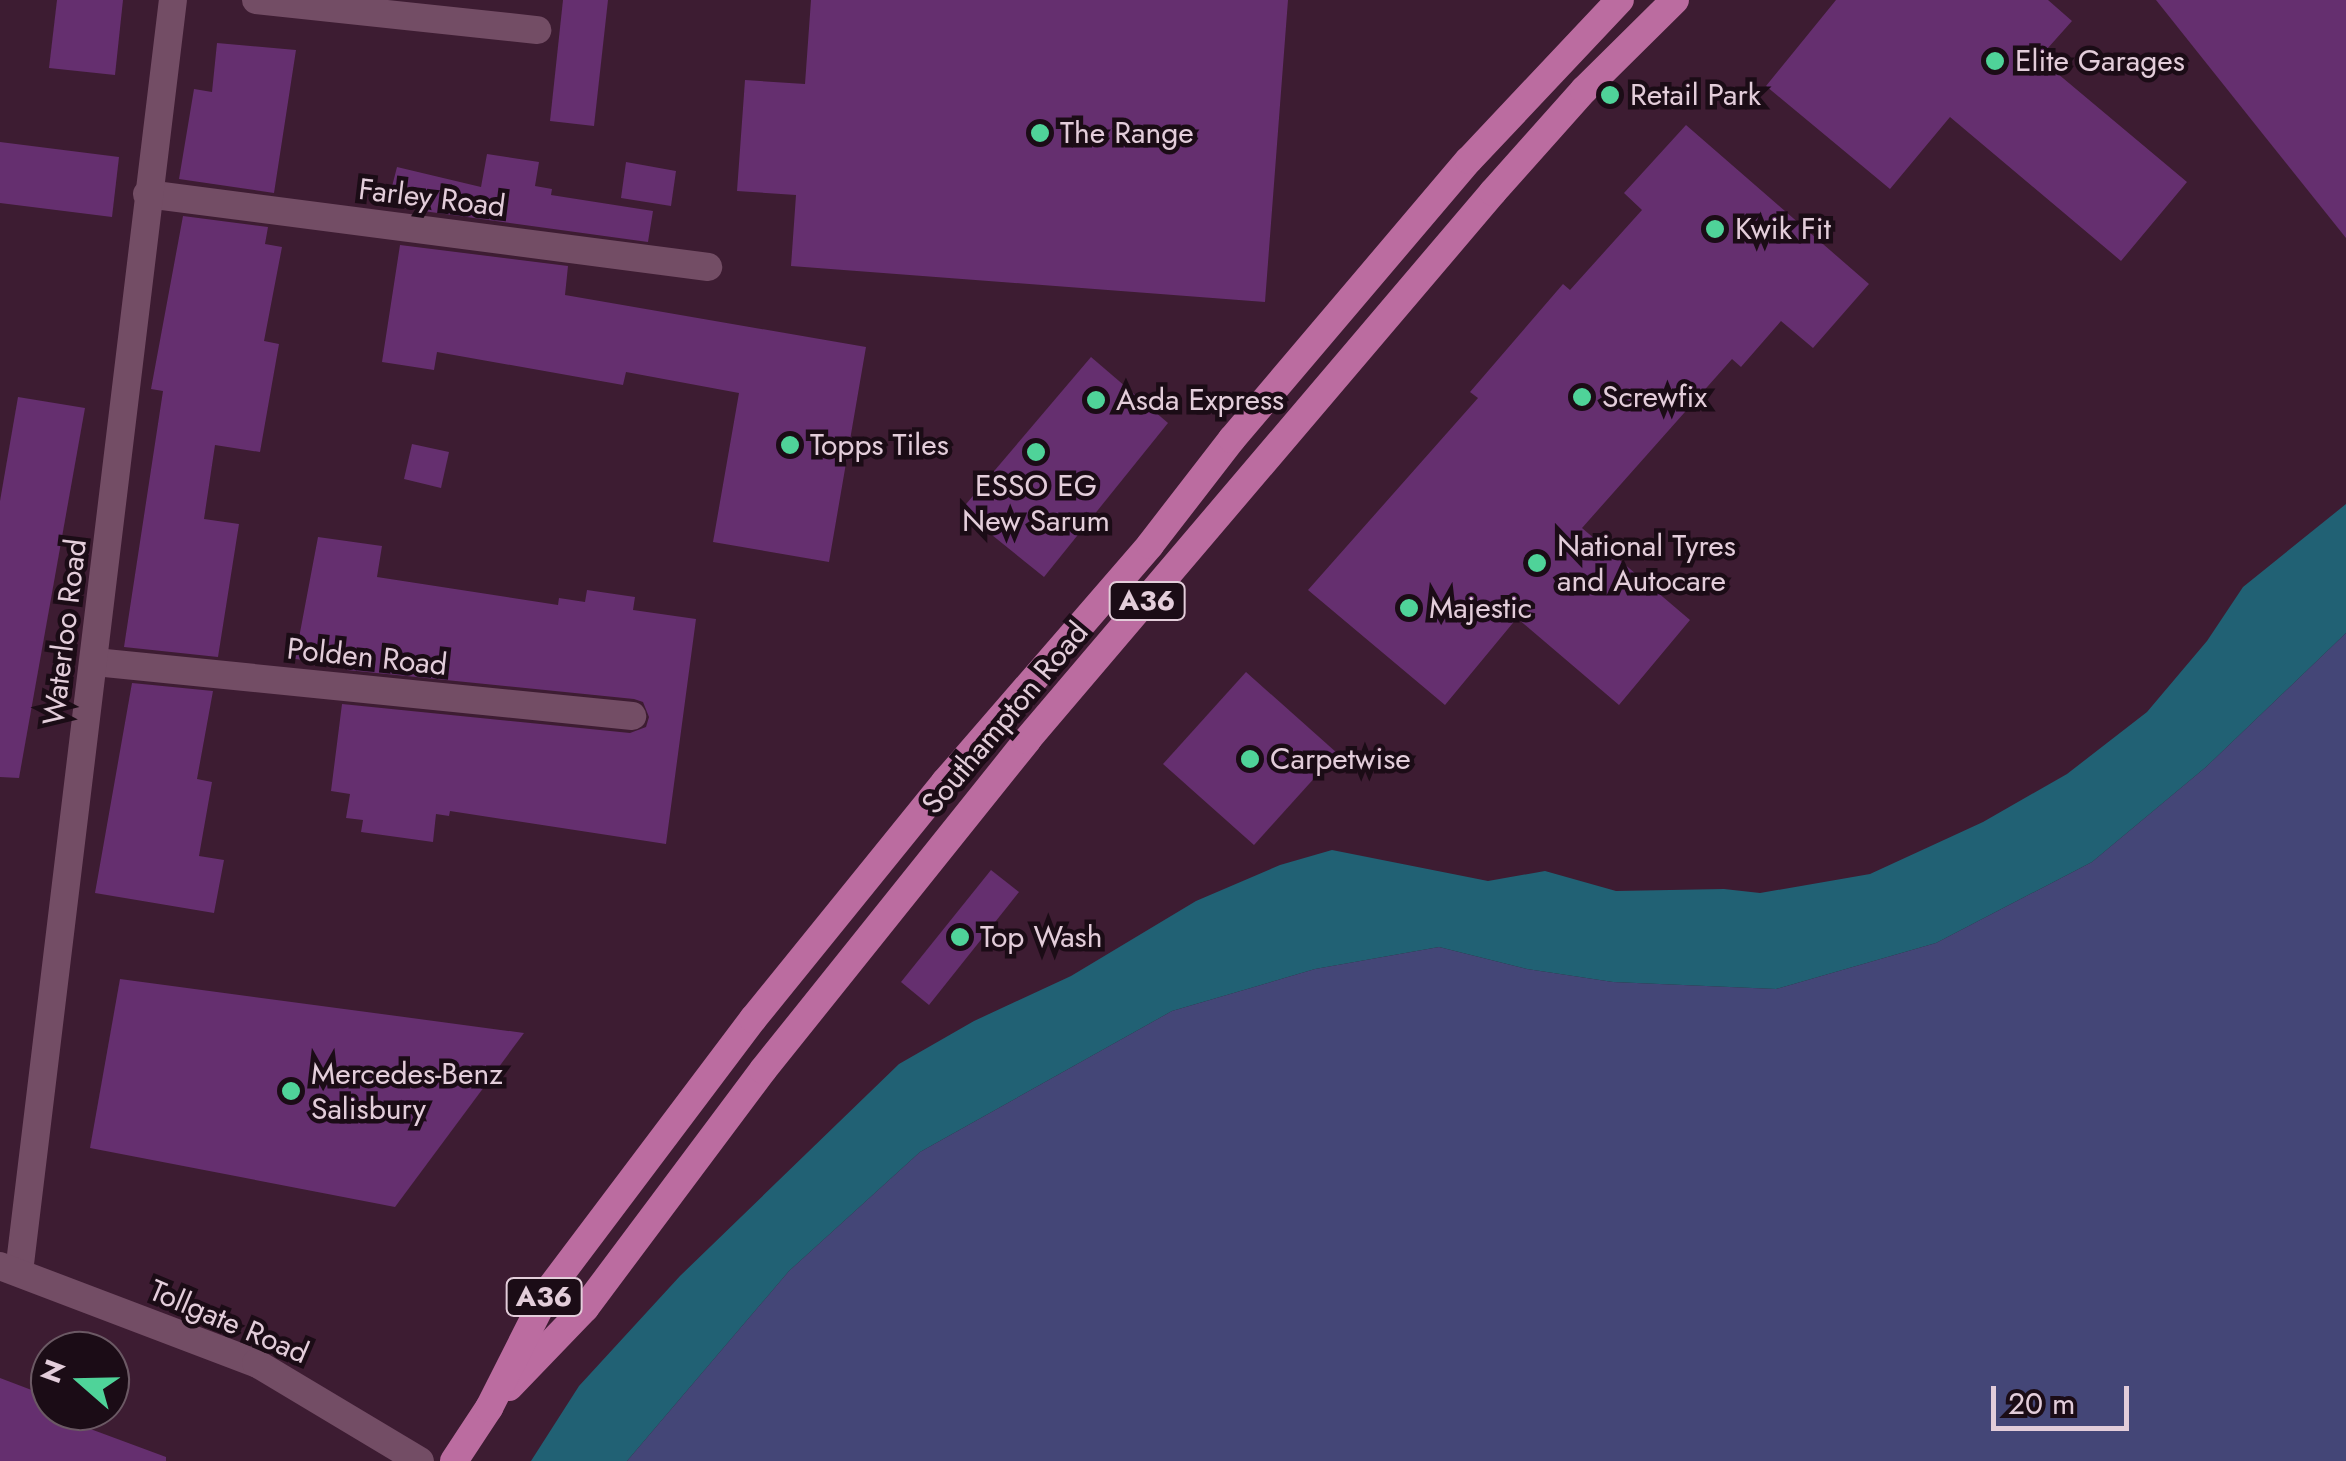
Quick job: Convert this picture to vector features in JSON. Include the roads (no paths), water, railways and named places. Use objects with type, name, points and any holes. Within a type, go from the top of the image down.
[{"type":"highway","name":"Southampton Road","points":[[454,1461],[489,1408],[548,1291],[753,1019],[945,782],[1150,545],[1232,439],[1469,160],[1620,0]]},
{"type":"highway","name":"Southampton Road","points":[[489,1408],[585,1308],[763,1070],[1027,740],[1493,192],[1584,90],[1674,0]]},
{"type":"street","name":"Waterloo Road","points":[[9,1269],[95,662],[147,194],[173,0]]},
{"type":"street","points":[[256,0],[537,30]]},
{"type":"street","name":"Farley Road","points":[[147,194],[708,267]]},
{"type":"street","name":"Polden Road","points":[[95,662],[632,716]]},
{"type":"street","name":"Tollgate Road","points":[[9,1269],[280,1374],[420,1461]]},
{"type":"place","name":"Elite Garages","points":[[1995,61]]},
{"type":"place","name":"Retail Park","points":[[1610,95]]},
{"type":"place","name":"The Range","points":[[1040,133]]},
{"type":"place","name":"Kwik Fit","points":[[1715,229]]},
{"type":"place","name":"Screwfix","points":[[1582,397]]},
{"type":"place","name":"Asda Express","points":[[1096,400]]},
{"type":"place","name":"Topps Tiles","points":[[790,445]]},
{"type":"place","name":"ESSO EG New Sarum","points":[[1036,452]]},
{"type":"place","name":"National Tyres and Autocare","points":[[1537,563]]},
{"type":"place","name":"Majestic","points":[[1409,608]]},
{"type":"place","name":"Carpetwise","points":[[1250,759]]},
{"type":"place","name":"Top Wash","points":[[960,937]]},
{"type":"place","name":"Mercedes-Benz Salisbury","points":[[291,1091]]}]
